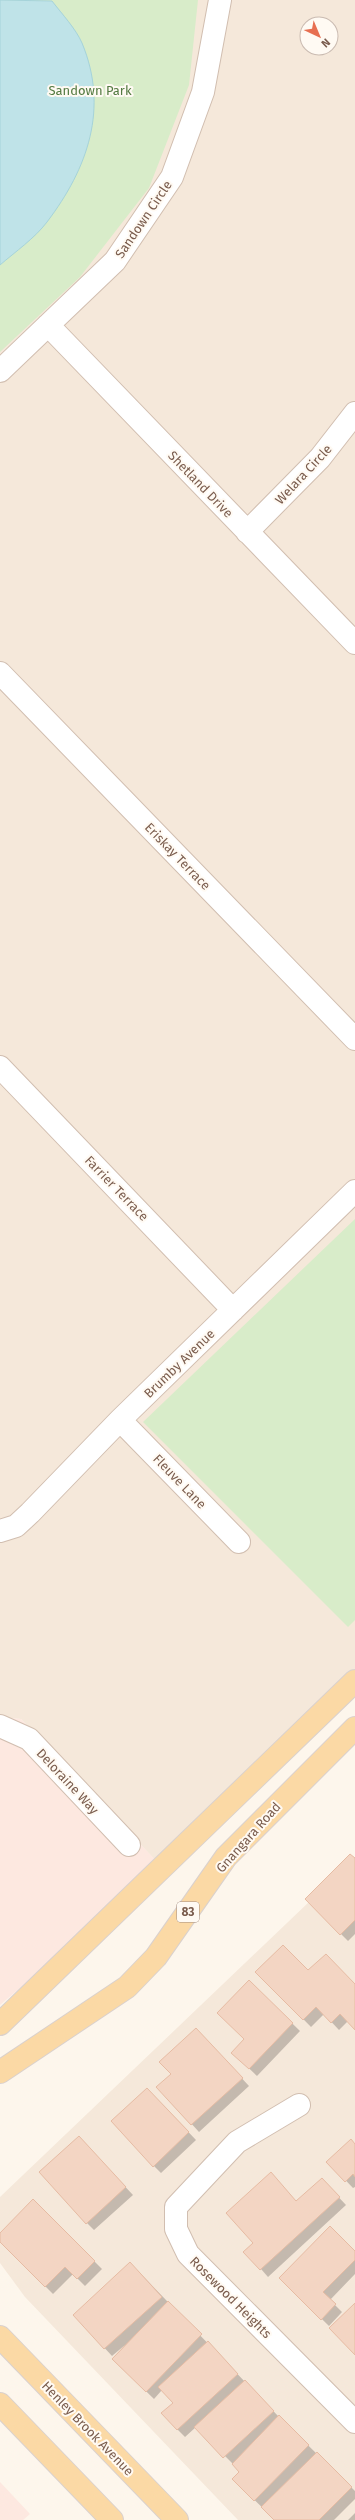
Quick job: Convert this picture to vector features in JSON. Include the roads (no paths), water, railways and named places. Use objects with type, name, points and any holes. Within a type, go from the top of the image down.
[{"type":"main road","points":[[0,2024],[355,1681]]},
{"type":"main road","name":"Gnangara Road","points":[[0,2072],[127,1987],[156,1957],[226,1857],[355,1728]]},
{"type":"main road","name":"Henley Brook Avenue","points":[[0,2337],[177,2520]]},
{"type":"main road","points":[[0,2404],[112,2520]]},
{"type":"street","name":"Sandown Circle","points":[[0,372],[114,261],[172,177],[203,92],[220,0]]},
{"type":"street","name":"Shetland Drive","points":[[48,325],[355,643]]},
{"type":"street","name":"Welara Circle","points":[[247,532],[320,458],[355,414]]},
{"type":"street","name":"Eriskay Terrace","points":[[0,673],[355,1040]]},
{"type":"street","name":"Farrier Terrace","points":[[0,1067],[233,1310]]},
{"type":"street","name":"Brumby Avenue","points":[[0,1531],[16,1526],[30,1513],[120,1420],[355,1191]]},
{"type":"street","name":"Fleuve Lane","points":[[120,1420],[239,1542]]},
{"type":"street","name":"Deloraine Way","points":[[0,1726],[29,1739],[129,1845]]},
{"type":"street","name":"Rosewood Heights","points":[[299,2105],[237,2142],[176,2207],[176,2229],[188,2254],[355,2422]]},
{"type":"water","points":[[0,0],[52,1],[73,27],[82,43],[90,67],[94,91],[94,114],[90,137],[83,159],[74,180],[61,201],[42,228],[0,265]]},
{"type":"park label","name":"Sandown Park","points":[[90,90]]}]
